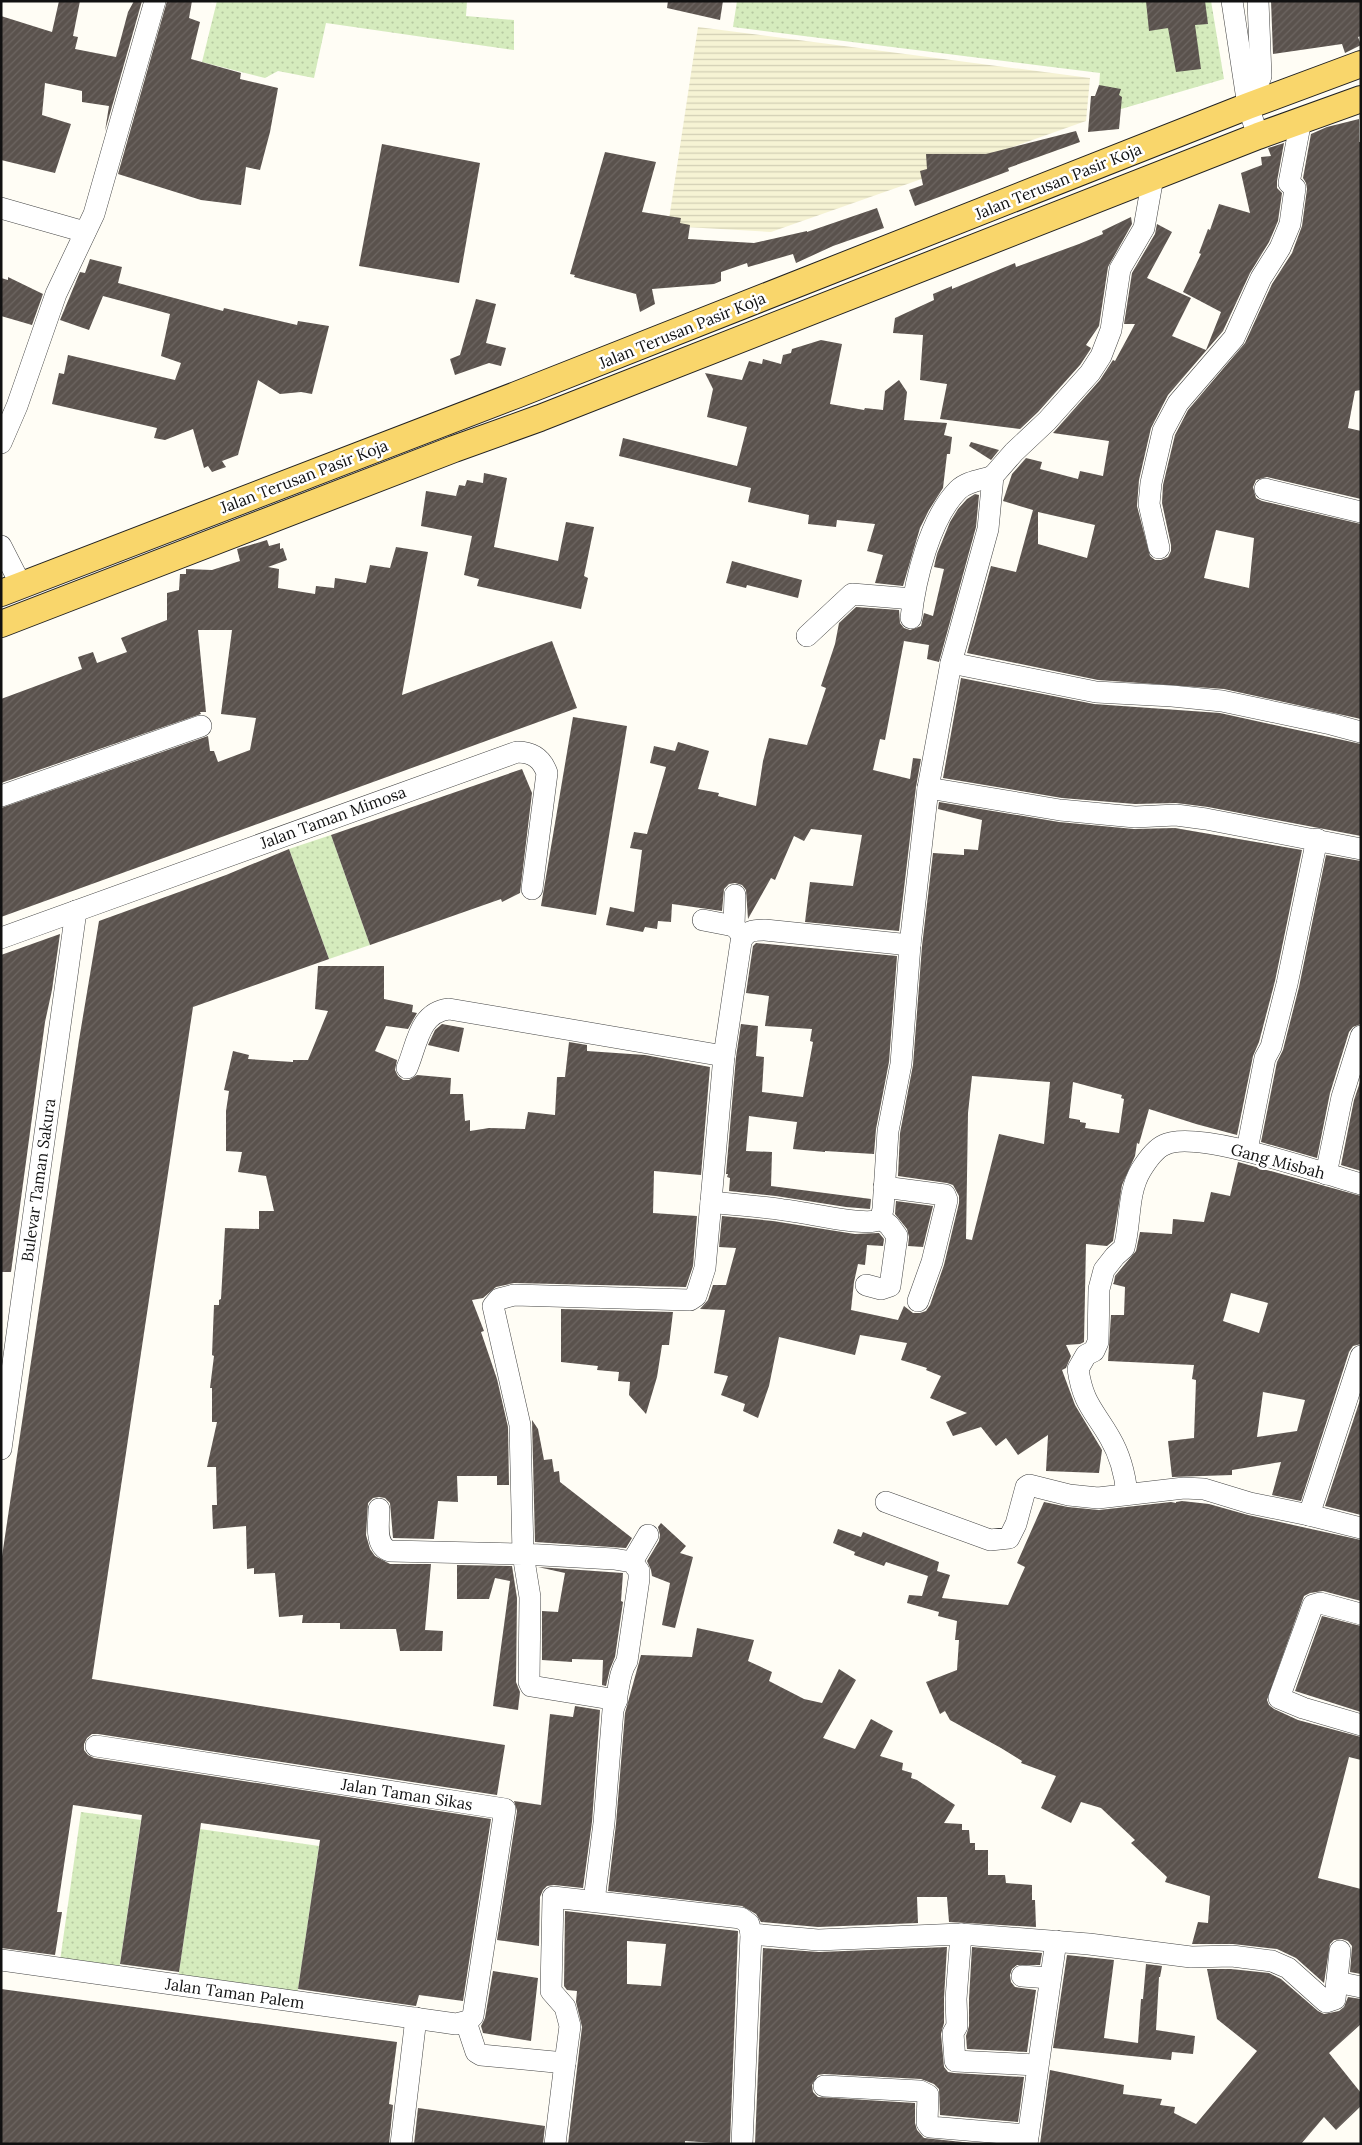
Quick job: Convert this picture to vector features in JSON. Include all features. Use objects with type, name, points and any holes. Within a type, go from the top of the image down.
[{"type":"main road","name":"Jalan Terusan Pasir Koja","points":[[11,589],[525,392],[1248,101],[1361,64]]},
{"type":"main road","name":"Jalan Terusan Pasir Koja","points":[[1,624],[454,449],[540,418],[1258,136],[1361,99]]},
{"type":"street","points":[[1,443],[17,406],[56,294],[94,214],[155,1]]},
{"type":"street","points":[[1232,1],[1248,101],[1258,136]]},
{"type":"street","points":[[1248,101],[1261,76],[1258,1]]},
{"type":"street","points":[[1159,548],[1149,504],[1151,483],[1163,431],[1178,403],[1234,338],[1261,278],[1280,248],[1290,224],[1295,188],[1290,183],[1301,120]]},
{"type":"street","points":[[807,636],[852,594],[912,608],[930,541],[944,508],[959,490],[967,484],[993,476],[1014,452],[1047,421],[1090,373],[1101,356],[1111,330],[1120,269],[1144,228],[1153,177]]},
{"type":"street","points":[[1,208],[85,232]]},
{"type":"street","points":[[711,1202],[841,1219],[877,1221],[880,1218],[883,1208],[888,1131],[901,1064],[910,945],[928,788],[951,663],[988,529],[993,476]]},
{"type":"street","points":[[1265,489],[1361,512]]},
{"type":"street","points":[[1,546],[11,589]]},
{"type":"street","points":[[951,663],[1096,692],[1222,701],[1361,732]]},
{"type":"street","points":[[1,796],[201,726]]},
{"type":"street","name":"Jalan Taman Mimosa","points":[[1,938],[517,752],[534,755],[540,760],[547,773],[532,890]]},
{"type":"street","points":[[928,788],[1060,810],[1135,817],[1176,815],[1206,819],[1361,849]]},
{"type":"street","points":[[1247,1150],[1265,1058],[1271,1047],[1287,984],[1317,839]]},
{"type":"street","points":[[617,1700],[532,1686],[530,1682],[530,1596],[523,1554],[520,1425],[493,1306],[499,1298],[514,1294],[690,1300],[699,1292],[705,1268],[724,1056],[741,942],[735,895]]},
{"type":"street","name":"Bulevar Taman Sakura","points":[[1,1449],[76,911]]},
{"type":"street","points":[[703,920],[739,931],[765,930],[910,945]]},
{"type":"street","points":[[407,1068],[423,1025],[433,1014],[440,1010],[449,1009],[724,1056]]},
{"type":"street","points":[[1326,1174],[1342,1096],[1361,1036]]},
{"type":"street","name":"Gang Misbah","points":[[1127,1494],[1124,1472],[1111,1439],[1086,1402],[1078,1369],[1086,1355],[1094,1351],[1098,1342],[1099,1289],[1104,1270],[1124,1248],[1134,1188],[1140,1171],[1151,1156],[1164,1144],[1198,1142],[1247,1150],[1361,1184]]},
{"type":"street","points":[[884,1188],[945,1194],[947,1200],[932,1262],[918,1301]]},
{"type":"street","points":[[866,1286],[881,1289],[890,1286],[897,1236],[889,1225],[880,1218]]},
{"type":"street","points":[[1309,1515],[1361,1356]]},
{"type":"street","points":[[886,1502],[990,1540],[1009,1538],[1016,1524],[1026,1486],[1030,1485],[1069,1495],[1098,1498],[1184,1488],[1204,1489],[1250,1503],[1361,1528]]},
{"type":"street","points":[[379,1509],[379,1539],[386,1550],[614,1559],[632,1562],[639,1572],[629,1652],[627,1661],[620,1670],[617,1700],[613,1710],[604,1823],[594,1901]]},
{"type":"street","points":[[632,1562],[648,1535]]},
{"type":"street","points":[[1361,1614],[1320,1602],[1313,1605],[1279,1698],[1303,1708],[1361,1725]]},
{"type":"street","name":"Jalan Taman Sikas","points":[[96,1746],[505,1809],[476,2009],[473,2016],[467,2021]]},
{"type":"street","points":[[555,2144],[570,2026],[564,2007],[551,1990],[553,1897],[741,1918],[749,1924],[751,1934],[742,2144]]},
{"type":"street","points":[[751,1934],[818,1940],[961,1934],[1056,1941],[1191,1957],[1232,1956],[1272,1961],[1288,1968],[1326,2002],[1335,1999],[1340,1951]]},
{"type":"street","points":[[961,1934],[956,1999],[957,2026],[953,2033],[955,2062],[1037,2066]]},
{"type":"street","points":[[824,2086],[920,2091],[928,2094],[926,2123],[930,2127],[1028,2139],[1056,1941]]},
{"type":"street","name":"Jalan Taman Palem","points":[[1,1960],[456,2024],[467,2021]]},
{"type":"street","points":[[1022,1976],[1050,1978]]},
{"type":"street","points":[[1337,1982],[1361,1987]]},
{"type":"street","points":[[401,2144],[416,2018]]},
{"type":"street","points":[[467,2021],[476,2052],[481,2055],[565,2064]]},
{"type":"shaded area","points":[[698,27],[1090,78],[1086,121],[771,232],[668,226]]},
{"type":"green space","points":[[217,1],[467,1],[466,16],[514,20],[514,50],[326,23],[314,78],[278,71],[265,78],[202,62]]},
{"type":"green space","points":[[737,1],[1211,1],[1224,79],[1097,116],[1100,73],[733,27]]},
{"type":"green space","points":[[331,835],[370,945],[329,959],[289,849]]},
{"type":"green space","points":[[81,1812],[141,1820],[119,1970],[60,1961]]},
{"type":"green space","points":[[200,1829],[319,1846],[297,1996],[178,1979]]},
{"type":"building","points":[[59,1],[80,1],[73,36],[78,37],[75,49],[116,57],[128,12],[134,1],[142,1],[105,131],[109,106],[82,102],[82,91],[45,83],[42,115],[71,124],[55,173],[1,160],[1,16],[52,32]]},
{"type":"building","points":[[167,1],[192,1],[189,18],[200,22],[191,59],[241,73],[240,79],[278,88],[270,132],[260,170],[246,167],[241,205],[201,200],[118,174]]},
{"type":"building","points":[[668,1],[723,1],[720,20],[667,8]]},
{"type":"building","points":[[1146,1],[1205,1],[1208,24],[1195,25],[1201,69],[1176,72],[1168,28],[1149,31]]},
{"type":"building","points":[[1271,1],[1361,1],[1361,36],[1358,37],[1361,45],[1345,53],[1342,44],[1273,54]]},
{"type":"building","points":[[1099,85],[1121,89],[1119,95],[1122,97],[1119,129],[1088,132],[1091,96],[1095,96]]},
{"type":"building","points":[[1359,119],[1359,142],[1361,142],[1361,390],[1355,391],[1348,428],[1361,431],[1361,499],[1267,477],[1256,480],[1253,487],[1256,498],[1262,501],[1361,524],[1361,719],[1224,689],[1098,680],[967,653],[991,566],[1016,572],[1033,510],[1003,501],[1012,474],[1026,458],[1042,462],[1040,469],[1078,479],[1080,471],[1103,476],[1109,441],[1053,433],[1100,380],[1113,360],[1115,361],[1135,324],[1124,324],[1132,273],[1155,234],[1157,224],[1172,232],[1147,278],[1191,298],[1172,336],[1206,350],[1221,312],[1183,292],[1201,254],[1199,253],[1219,204],[1250,213],[1241,173],[1262,165],[1261,157],[1271,156],[1268,148],[1284,143],[1277,181],[1277,188],[1282,193],[1278,221],[1269,242],[1250,273],[1223,331],[1168,395],[1151,428],[1139,480],[1137,506],[1150,556],[1155,560],[1168,557],[1171,545],[1162,503],[1163,485],[1175,435],[1188,410],[1245,343],[1272,284],[1292,253],[1302,226],[1307,189],[1303,178],[1311,134],[1327,127]],"holes":[[[1038,512],[1095,525],[1087,558],[1038,544]],[[1216,530],[1254,538],[1249,588],[1204,578]]]},
{"type":"building","points":[[1076,131],[1080,142],[1008,168],[1009,171],[915,206],[909,190],[923,185],[920,171],[927,169],[926,154],[986,154]]},
{"type":"building","points":[[382,144],[480,163],[459,283],[359,266]]},
{"type":"building","points":[[605,152],[656,162],[642,212],[681,218],[680,223],[690,225],[688,239],[754,243],[807,232],[877,208],[884,228],[833,246],[796,263],[793,254],[748,267],[747,263],[721,272],[721,281],[714,284],[652,289],[655,304],[640,312],[636,294],[574,277],[575,275],[570,274]]},
{"type":"building","points":[[1131,217],[1132,224],[1108,267],[1099,326],[1086,345],[1091,348],[1080,365],[1038,412],[1020,429],[940,419],[947,384],[920,380],[923,335],[893,333],[895,318],[934,300],[933,294],[952,286],[952,289],[1015,263],[1016,267],[1079,244],[1103,234],[1102,231]]},
{"type":"building","points":[[90,259],[122,267],[118,283],[223,311],[224,308],[297,325],[298,321],[329,326],[312,394],[301,392],[280,394],[258,380],[238,455],[222,461],[226,467],[212,472],[208,466],[204,468],[193,429],[165,440],[154,438],[157,428],[52,404],[59,373],[64,374],[68,355],[175,380],[181,363],[161,356],[170,314],[103,296],[89,330],[60,320],[80,272],[85,273]]},
{"type":"building","points":[[8,277],[43,294],[32,325],[1,316],[1,278],[8,280]]},
{"type":"building","points":[[476,299],[496,304],[486,343],[506,348],[501,366],[489,363],[455,375],[450,359],[460,355]]},
{"type":"building","points":[[821,340],[842,344],[830,404],[864,410],[865,408],[883,410],[885,391],[899,380],[907,392],[904,420],[947,423],[944,435],[952,437],[950,454],[947,454],[943,488],[920,528],[903,586],[875,583],[883,555],[867,551],[875,524],[837,520],[836,527],[808,524],[809,515],[748,502],[751,488],[619,456],[623,438],[737,466],[747,427],[707,417],[713,389],[705,373],[742,380],[749,361],[762,364],[763,359],[781,364],[783,355],[791,353],[792,349]]},
{"type":"building","points":[[971,442],[999,450],[991,460],[969,446]]},
{"type":"building","points":[[484,473],[507,478],[494,547],[558,561],[566,522],[594,527],[584,576],[588,578],[581,609],[477,586],[479,579],[464,575],[472,536],[421,526],[426,491],[456,496],[459,485],[465,486],[467,480],[483,483]]},
{"type":"building","points":[[975,494],[979,495],[976,527],[939,662],[927,659],[929,645],[904,641],[885,740],[880,739],[873,770],[910,779],[913,758],[921,759],[899,931],[805,922],[810,882],[853,886],[862,835],[811,829],[804,841],[794,836],[775,880],[771,878],[748,919],[746,890],[742,885],[735,883],[729,884],[724,889],[722,911],[672,904],[671,922],[658,921],[657,929],[645,927],[643,932],[606,925],[610,907],[634,912],[642,850],[630,848],[634,832],[647,834],[666,767],[650,763],[654,746],[675,751],[678,742],[709,751],[698,789],[719,793],[718,796],[756,806],[763,761],[769,738],[807,745],[826,688],[821,686],[835,644],[839,623],[856,607],[899,610],[900,623],[904,628],[910,630],[921,626],[924,613],[933,616],[944,569],[934,567],[937,554],[950,522],[958,509],[967,499]]},
{"type":"building","points":[[267,540],[269,546],[280,543],[280,549],[283,548],[287,560],[268,567],[279,569],[278,588],[315,594],[316,586],[334,588],[335,578],[366,583],[370,565],[390,568],[396,547],[428,552],[402,695],[552,641],[577,708],[1,917],[1,808],[208,736],[210,751],[214,751],[218,762],[250,750],[256,718],[221,714],[232,630],[198,630],[206,712],[200,712],[201,714],[1,783],[1,699],[82,669],[78,657],[93,652],[97,663],[127,652],[121,638],[167,620],[167,593],[179,590],[180,574],[186,574],[186,569],[212,570],[240,561],[237,549]]},
{"type":"building","points":[[732,561],[802,580],[798,598],[747,585],[746,588],[726,583]]},
{"type":"building","points":[[961,678],[1094,704],[1220,713],[1361,744],[1361,836],[1208,807],[1176,803],[1135,804],[1062,798],[943,778]]},
{"type":"building","points":[[573,717],[627,726],[596,915],[541,906]]},
{"type":"building","points":[[522,769],[532,793],[520,893],[502,902],[501,899],[370,945],[331,835]]},
{"type":"building","points":[[939,802],[1059,822],[1134,829],[1175,828],[1302,850],[1275,981],[1259,1042],[1253,1056],[1237,1135],[1149,1109],[1139,1144],[1137,1143],[1135,1156],[1122,1185],[1113,1241],[1107,1246],[1086,1244],[1084,1342],[1066,1345],[1071,1356],[1066,1368],[1062,1370],[1075,1405],[1102,1450],[1099,1473],[1046,1471],[1048,1435],[1018,1455],[1006,1438],[996,1446],[981,1427],[953,1436],[946,1422],[967,1413],[930,1398],[941,1376],[926,1370],[927,1368],[901,1360],[907,1343],[860,1335],[855,1355],[779,1337],[769,1386],[758,1418],[743,1411],[745,1404],[721,1395],[728,1376],[714,1373],[725,1310],[700,1309],[708,1300],[713,1285],[726,1285],[736,1248],[719,1247],[722,1216],[773,1221],[855,1234],[879,1233],[884,1239],[883,1246],[867,1245],[865,1265],[858,1264],[851,1310],[898,1320],[904,1306],[913,1313],[920,1313],[926,1311],[930,1305],[944,1265],[959,1196],[953,1185],[947,1183],[898,1176],[900,1133],[913,1065],[922,946],[933,853],[964,855],[964,849],[978,850],[982,820],[938,809]],"holes":[[[972,1076],[1050,1082],[1044,1144],[999,1134],[972,1240],[966,1239],[968,1113]],[[1073,1082],[1122,1095],[1121,1098],[1124,1099],[1119,1133],[1085,1128],[1086,1123],[1069,1118]]]},
{"type":"building","points":[[289,849],[329,959],[193,1007],[92,1679],[505,1745],[497,1795],[98,1734],[92,1734],[87,1738],[84,1750],[94,1758],[491,1819],[463,2001],[419,1995],[416,2006],[298,1989],[320,1840],[201,1823],[179,1972],[120,1964],[142,1815],[73,1805],[57,1912],[62,1912],[55,1955],[1,1948],[1,1563],[79,1040],[99,921],[226,875]]},
{"type":"building","points":[[1326,855],[1361,861],[1361,1024],[1353,1027],[1349,1032],[1330,1093],[1317,1158],[1261,1142],[1277,1062],[1283,1050],[1299,987]]},
{"type":"building","points":[[60,934],[52,990],[45,1022],[11,1272],[1,1272],[1,955]]},
{"type":"building","points":[[756,943],[897,956],[889,1062],[876,1129],[874,1154],[793,1149],[797,1122],[749,1116],[746,1151],[772,1152],[771,1186],[871,1199],[870,1209],[729,1191],[730,1178],[726,1174],[736,1057],[741,1024],[758,1026],[756,1056],[764,1057],[762,1092],[803,1097],[813,1042],[810,1041],[812,1029],[765,1026],[769,996],[746,993],[753,946]]},
{"type":"building","points":[[318,966],[384,966],[384,999],[413,1005],[412,1012],[417,1013],[408,1029],[386,1026],[375,1051],[397,1060],[395,1070],[403,1080],[409,1080],[417,1075],[451,1078],[450,1094],[463,1094],[465,1121],[470,1120],[470,1131],[489,1128],[525,1129],[528,1112],[555,1115],[557,1077],[565,1077],[569,1042],[587,1045],[587,1051],[645,1055],[710,1067],[701,1175],[654,1171],[653,1213],[697,1216],[693,1266],[686,1287],[514,1283],[496,1287],[483,1298],[472,1300],[484,1331],[481,1332],[497,1379],[508,1427],[509,1485],[497,1485],[497,1476],[457,1476],[458,1502],[438,1501],[434,1539],[393,1538],[390,1503],[385,1498],[379,1497],[373,1498],[368,1503],[366,1535],[370,1549],[375,1556],[390,1564],[431,1564],[425,1630],[443,1631],[442,1651],[400,1651],[396,1629],[340,1629],[340,1623],[302,1623],[303,1615],[279,1617],[275,1573],[254,1574],[254,1568],[247,1569],[246,1526],[213,1529],[212,1505],[217,1505],[216,1467],[207,1467],[217,1422],[212,1422],[212,1388],[210,1388],[214,1356],[212,1355],[214,1305],[219,1305],[219,1300],[221,1299],[225,1228],[259,1229],[259,1211],[274,1211],[266,1176],[238,1172],[242,1152],[226,1151],[226,1111],[229,1091],[224,1090],[233,1051],[249,1055],[248,1059],[293,1062],[293,1060],[308,1060],[328,1011],[315,1009]]},
{"type":"building","points":[[442,1024],[464,1028],[459,1052],[428,1045],[435,1030]]},
{"type":"building","points":[[1361,1079],[1361,1171],[1341,1165],[1354,1100]]},
{"type":"building","points":[[1238,1162],[1361,1196],[1361,1344],[1353,1346],[1349,1352],[1301,1501],[1272,1495],[1281,1462],[1232,1470],[1232,1475],[1172,1477],[1168,1441],[1194,1438],[1196,1380],[1192,1379],[1194,1365],[1108,1361],[1111,1315],[1124,1315],[1125,1287],[1113,1284],[1115,1276],[1136,1251],[1140,1232],[1172,1234],[1173,1219],[1204,1222],[1211,1192],[1230,1196]],"holes":[[[1231,1293],[1268,1303],[1259,1333],[1223,1321]],[[1263,1392],[1305,1400],[1297,1431],[1257,1437]]]},
{"type":"building","points":[[896,1201],[933,1206],[923,1247],[908,1246],[909,1237],[907,1229],[895,1214]]},
{"type":"building","points":[[561,1309],[673,1312],[669,1345],[662,1345],[657,1377],[646,1414],[629,1395],[630,1382],[618,1381],[619,1372],[597,1370],[598,1366],[561,1362]]},
{"type":"building","points":[[1361,1397],[1361,1515],[1325,1506]]},
{"type":"building","points":[[532,1420],[538,1429],[544,1460],[552,1459],[554,1472],[559,1471],[560,1482],[632,1538],[626,1548],[535,1542]]},
{"type":"building","points":[[1182,1501],[1209,1504],[1248,1515],[1361,1540],[1361,1601],[1323,1591],[1304,1596],[1267,1700],[1274,1709],[1298,1720],[1361,1737],[1361,1760],[1349,1757],[1318,1878],[1361,1889],[1361,1974],[1350,1972],[1352,1946],[1348,1941],[1342,1939],[1334,1940],[1330,1944],[1324,1983],[1296,1958],[1277,1949],[1233,1944],[1192,1944],[1198,1922],[1208,1923],[1210,1896],[1165,1882],[1167,1877],[1131,1843],[1135,1840],[1101,1808],[1081,1802],[1071,1823],[1041,1808],[1056,1776],[1021,1763],[1022,1761],[1001,1748],[950,1720],[945,1711],[940,1714],[926,1682],[957,1670],[959,1640],[955,1640],[957,1621],[938,1616],[939,1612],[907,1603],[909,1595],[922,1596],[928,1576],[886,1562],[884,1566],[854,1555],[855,1552],[833,1543],[838,1529],[861,1537],[863,1532],[939,1562],[937,1571],[950,1575],[942,1598],[1008,1605],[1025,1567],[1017,1563],[1044,1502],[1099,1510]]},
{"type":"building","points":[[661,1523],[686,1546],[680,1553],[693,1557],[675,1628],[662,1625],[670,1583],[652,1576],[647,1561],[659,1541],[658,1527]]},
{"type":"building","points":[[457,1565],[512,1566],[517,1598],[516,1682],[520,1692],[518,1710],[493,1706],[510,1581],[495,1578],[489,1599],[457,1599]]},
{"type":"building","points":[[538,1567],[623,1573],[621,1601],[623,1602],[615,1657],[606,1686],[602,1685],[603,1660],[572,1659],[572,1662],[542,1660],[542,1611],[558,1612],[565,1573]]},
{"type":"building","points":[[1322,1616],[1361,1626],[1361,1712],[1295,1691]]},
{"type":"building","points":[[697,1628],[754,1640],[748,1661],[772,1672],[769,1681],[804,1699],[822,1703],[839,1669],[856,1680],[823,1738],[855,1749],[871,1719],[893,1731],[880,1756],[903,1763],[902,1770],[912,1773],[911,1778],[955,1805],[944,1823],[962,1824],[962,1830],[969,1830],[970,1843],[975,1843],[975,1850],[988,1850],[988,1875],[1005,1875],[1006,1883],[1032,1885],[1032,1900],[1035,1900],[1036,1927],[949,1922],[947,1897],[917,1897],[918,1923],[818,1927],[761,1922],[756,1914],[742,1906],[608,1891],[616,1824],[625,1713],[641,1655],[692,1657]]},
{"type":"building","points":[[575,1706],[600,1710],[592,1822],[583,1888],[554,1885],[547,1886],[543,1890],[540,1897],[539,1946],[497,1940],[517,1811],[514,1801],[541,1805],[550,1714],[573,1717]]},
{"type":"building","points":[[565,1911],[738,1931],[730,2144],[685,2141],[685,2144],[568,2144],[582,2027],[576,2002],[577,1991],[567,1990],[564,1986]],"holes":[[[627,1941],[666,1944],[661,1986],[627,1984]]]},
{"type":"building","points":[[947,1947],[944,2023],[941,2034],[944,2067],[948,2072],[954,2073],[1024,2077],[1018,2122],[940,2115],[939,2089],[934,2084],[921,2079],[824,2074],[818,2075],[812,2085],[813,2092],[818,2097],[915,2103],[915,2123],[917,2130],[924,2138],[982,2144],[755,2144],[763,1948],[819,1952]]},
{"type":"building","points":[[972,1947],[1042,1953],[1040,1965],[1017,1965],[1012,1969],[1010,1975],[1011,1982],[1015,1987],[1036,1990],[1027,2052],[967,2049],[966,2036],[969,2026]]},
{"type":"building","points":[[1067,1955],[1114,1960],[1104,2038],[1138,2043],[1146,1964],[1162,1966],[1159,1977],[1156,2030],[1195,2036],[1193,2054],[1172,2052],[1171,2060],[1053,2048]]},
{"type":"building","points":[[1207,1969],[1231,1969],[1269,1973],[1281,1979],[1324,2014],[1339,2011],[1344,2007],[1348,1997],[1361,1999],[1361,2024],[1329,2053],[1361,2093],[1361,2106],[1336,2130],[1324,2117],[1301,2144],[1040,2144],[1050,2070],[1124,2085],[1123,2094],[1162,2099],[1160,2105],[1175,2107],[1174,2113],[1196,2124],[1257,2051],[1217,2019]]},
{"type":"building","points":[[493,1971],[538,1978],[531,2041],[483,2033],[481,2026],[485,2018]]},
{"type":"building","points":[[1,1989],[397,2042],[389,2104],[393,2105],[389,2144],[1,2144]]},
{"type":"building","points":[[418,2108],[545,2126],[543,2144],[414,2144]]}]
